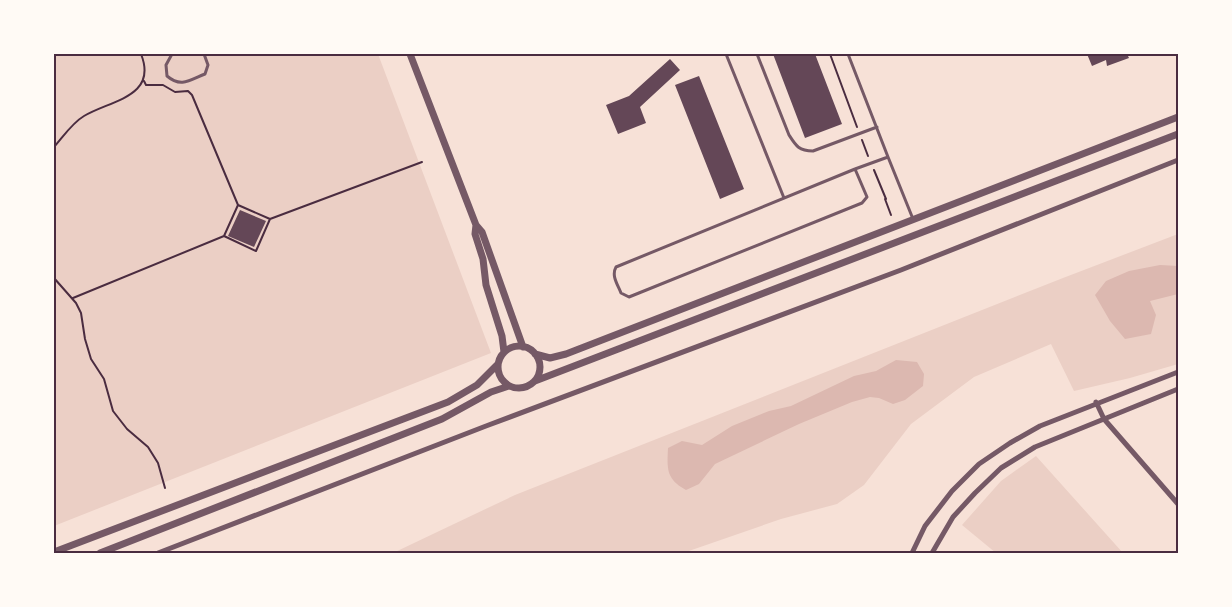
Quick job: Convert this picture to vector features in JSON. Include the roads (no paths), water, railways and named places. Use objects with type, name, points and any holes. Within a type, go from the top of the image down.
[{"type":"street","points":[[410,54],[476,225],[482,232],[523,347]]},
{"type":"street","points":[[504,352],[515,346],[523,347],[535,354],[550,358],[566,354],[1178,117]]},
{"type":"street","points":[[100,553],[442,419],[491,392],[509,386],[522,388],[529,386],[535,381],[1178,134]]},
{"type":"street","points":[[158,553],[486,426],[901,270],[1178,160]]},
{"type":"street","points":[[54,552],[448,402],[477,385],[498,364],[504,352],[502,336],[486,285],[482,259],[475,234],[476,225]]},
{"type":"street","points":[[535,354],[539,360],[540,367],[535,381]]},
{"type":"street","points":[[498,364],[500,377],[509,386]]},
{"type":"street","points":[[912,553],[925,526],[952,491],[979,464],[1040,426],[1096,402],[1178,372]]},
{"type":"street","points":[[932,553],[952,517],[1001,468],[1035,447],[1178,389]]},
{"type":"street","points":[[1096,402],[1104,419],[1178,504]]},
{"type":"lane","points":[[172,54],[166,65],[167,76],[173,81],[182,83],[204,74],[208,66],[204,54]]},
{"type":"lane","points":[[726,54],[784,198]]},
{"type":"lane","points":[[757,54],[789,135],[794,144],[800,149],[813,151],[877,127]]},
{"type":"lane","points":[[848,54],[913,220]]},
{"type":"lane","points":[[855,169],[867,197],[862,203],[629,297],[621,293],[614,277],[616,267],[855,169],[888,157]]}]
